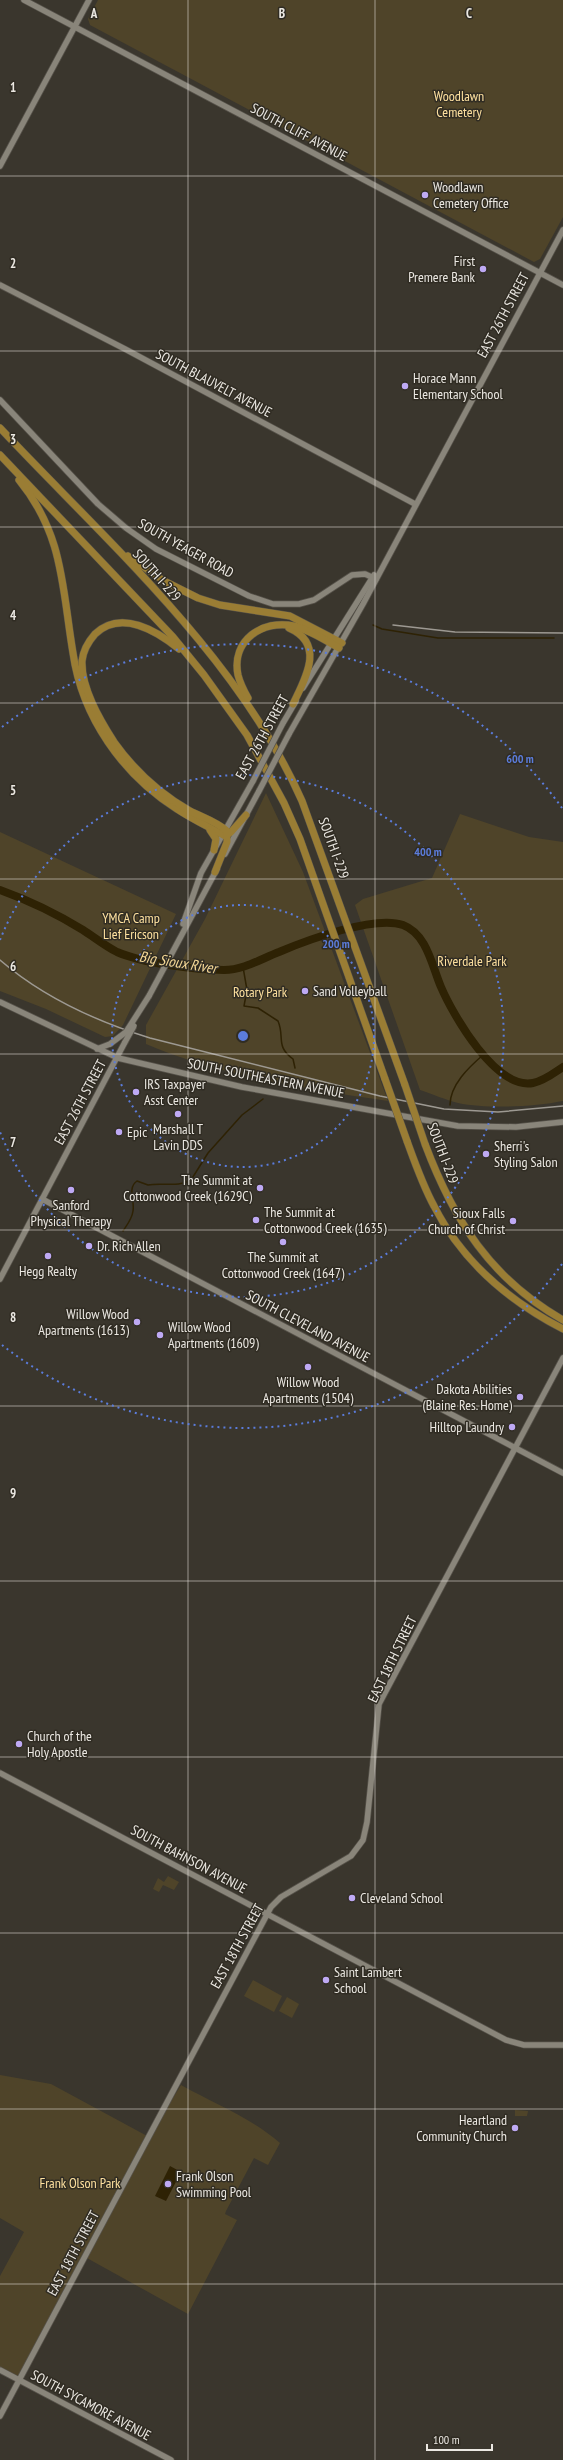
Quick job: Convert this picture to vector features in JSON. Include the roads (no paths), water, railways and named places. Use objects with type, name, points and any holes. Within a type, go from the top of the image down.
[{"type":"highway","name":"SOUTH I-229","points":[[0,428],[100,530],[207,650],[244,698],[300,795],[362,963],[425,1144],[449,1202],[475,1244],[511,1283],[563,1320]]},
{"type":"highway","name":"SOUTH I-229","points":[[0,456],[173,637],[204,675],[247,735],[297,834],[323,902],[407,1141],[434,1206],[470,1258],[514,1300],[563,1329]]},
{"type":"highway","points":[[0,456],[36,504],[53,542],[65,585],[75,664],[81,688],[98,726],[121,760],[149,789],[177,809],[206,826],[225,833]]},
{"type":"highway","points":[[100,530],[141,566],[186,593],[220,605],[290,616],[340,645]]},
{"type":"highway","points":[[204,675],[167,640],[146,628],[130,623],[110,625],[99,631],[90,640],[83,655],[83,674],[94,706],[108,731],[126,757],[150,782],[169,798],[225,833]]},
{"type":"highway","points":[[263,730],[238,677],[238,659],[242,646],[250,635],[261,628],[278,624],[300,628],[332,641]]},
{"type":"highway","points":[[278,624],[300,635],[310,656],[308,673],[293,704]]},
{"type":"highway","points":[[215,872],[225,833],[246,815]]},
{"type":"highway","points":[[206,826],[216,839],[214,850]]},
{"type":"street","name":"SOUTH CLIFF AVENUE","points":[[24,0],[563,285]]},
{"type":"street","points":[[0,166],[89,0]]},
{"type":"street","name":"EAST 26TH STREET","points":[[180,936],[192,896],[214,850],[225,833],[293,704],[385,560],[563,230]]},
{"type":"street","name":"SOUTH BLAUVELT AVENUE","points":[[0,285],[125,349],[415,504]]},
{"type":"street","name":"SOUTH YEAGER ROAD","points":[[0,400],[94,499],[126,528],[169,556],[249,596],[273,604],[299,604],[314,600],[352,575],[365,574],[374,578]]},
{"type":"street","name":"EAST 26TH STREET","points":[[0,1279],[118,1058],[180,936],[289,734],[340,645],[374,578]]},
{"type":"street","points":[[97,1049],[110,1044],[126,1032],[150,996]]},
{"type":"street","name":"SOUTH SOUTHEASTERN AVENUE","points":[[0,1002],[118,1058],[242,1087],[439,1124],[499,1128],[563,1122]]},
{"type":"street","name":"SOUTH CLEVELAND AVENUE","points":[[42,1199],[563,1473]]},
{"type":"street","name":"EAST 18TH STREET","points":[[0,2416],[267,1914],[282,1897],[351,1856],[360,1846],[367,1822],[379,1704],[563,1358]]},
{"type":"street","name":"SOUTH BAHNSON AVENUE","points":[[0,1773],[506,2040],[524,2045],[563,2045]]},
{"type":"street","name":"SOUTH SYCAMORE AVENUE","points":[[0,2370],[171,2460]]},
{"type":"waterway","points":[[373,625],[382,629],[438,638],[554,638]]},
{"type":"waterway","name":"Big Sioux River","points":[[0,890],[63,918],[117,952],[154,963],[199,969],[231,970],[252,964],[306,941],[359,926],[376,923],[403,925],[411,929],[423,943],[428,952],[441,987],[455,1015],[466,1032],[491,1063],[505,1075],[519,1082],[533,1083],[545,1079],[563,1067]]},
{"type":"waterway","points":[[243,967],[247,990],[244,1006],[258,1008],[278,1021],[282,1045],[287,1054],[293,1059],[295,1068]]},
{"type":"waterway","points":[[450,1105],[453,1090],[461,1077],[483,1055]]},
{"type":"waterway","points":[[274,1085],[288,1077]]},
{"type":"waterway","points":[[123,1231],[132,1214],[132,1187],[137,1181],[148,1185],[181,1184],[191,1180],[208,1153],[242,1115],[263,1099]]},
{"type":"railway","points":[[393,625],[455,632],[563,633]]},
{"type":"railway","points":[[0,960],[34,986],[71,1007],[110,1024],[150,1038],[380,1096],[444,1109],[498,1112],[563,1106]]},
{"type":"place","name":"Woodlawn Cemetery Office","points":[[425,195]]},
{"type":"place","name":"First Premere Bank","points":[[483,269]]},
{"type":"place","name":"Horace Mann Elementary School","points":[[405,386]]},
{"type":"place","name":"Sand Volleyball","points":[[305,991]]},
{"type":"place","name":"IRS Taxpayer Asst Center","points":[[136,1092]]},
{"type":"place","name":"Marshall T Lavin DDS","points":[[178,1114]]},
{"type":"place","name":"Epic","points":[[119,1132]]},
{"type":"place","name":"Sherri's Styling Salon","points":[[486,1154]]},
{"type":"place","name":"The Summit at Cottonwood Creek (1629C)","points":[[260,1188]]},
{"type":"place","name":"Sanford Physical Therapy","points":[[71,1190]]},
{"type":"place","name":"The Summit at Cottonwood Creek (1635)","points":[[256,1220]]},
{"type":"place","name":"Sioux Falls Church of Christ","points":[[513,1221]]},
{"type":"place","name":"The Summit at Cottonwood Creek (1647)","points":[[283,1242]]},
{"type":"place","name":"Dr. Rich Allen","points":[[89,1246]]},
{"type":"place","name":"Hegg Realty","points":[[48,1256]]},
{"type":"place","name":"Willow Wood Apartments (1613)","points":[[137,1322]]},
{"type":"place","name":"Willow Wood Apartments (1609)","points":[[160,1335]]},
{"type":"place","name":"Willow Wood Apartments (1504)","points":[[308,1367]]},
{"type":"place","name":"Dakota Abilities (Blaine Res. Home)","points":[[520,1397]]},
{"type":"place","name":"Hilltop Laundry","points":[[512,1427]]},
{"type":"place","name":"Church of the Holy Apostle","points":[[19,1744]]},
{"type":"place","name":"Cleveland School","points":[[352,1898]]},
{"type":"place","name":"Saint Lambert School","points":[[326,1980]]},
{"type":"place","name":"Heartland Community Church","points":[[515,2128]]},
{"type":"place","name":"Frank Olson Swimming Pool","points":[[168,2184]]},
{"type":"park label","name":"Woodlawn Cemetery","points":[[459,104]]},
{"type":"park label","name":"YMCA Camp Lief Ericson","points":[[131,926]]},
{"type":"park label","name":"Riverdale Park","points":[[472,961]]},
{"type":"park label","name":"Rotary Park","points":[[260,992]]},
{"type":"park label","name":"Frank Olson Park","points":[[80,2183]]}]
